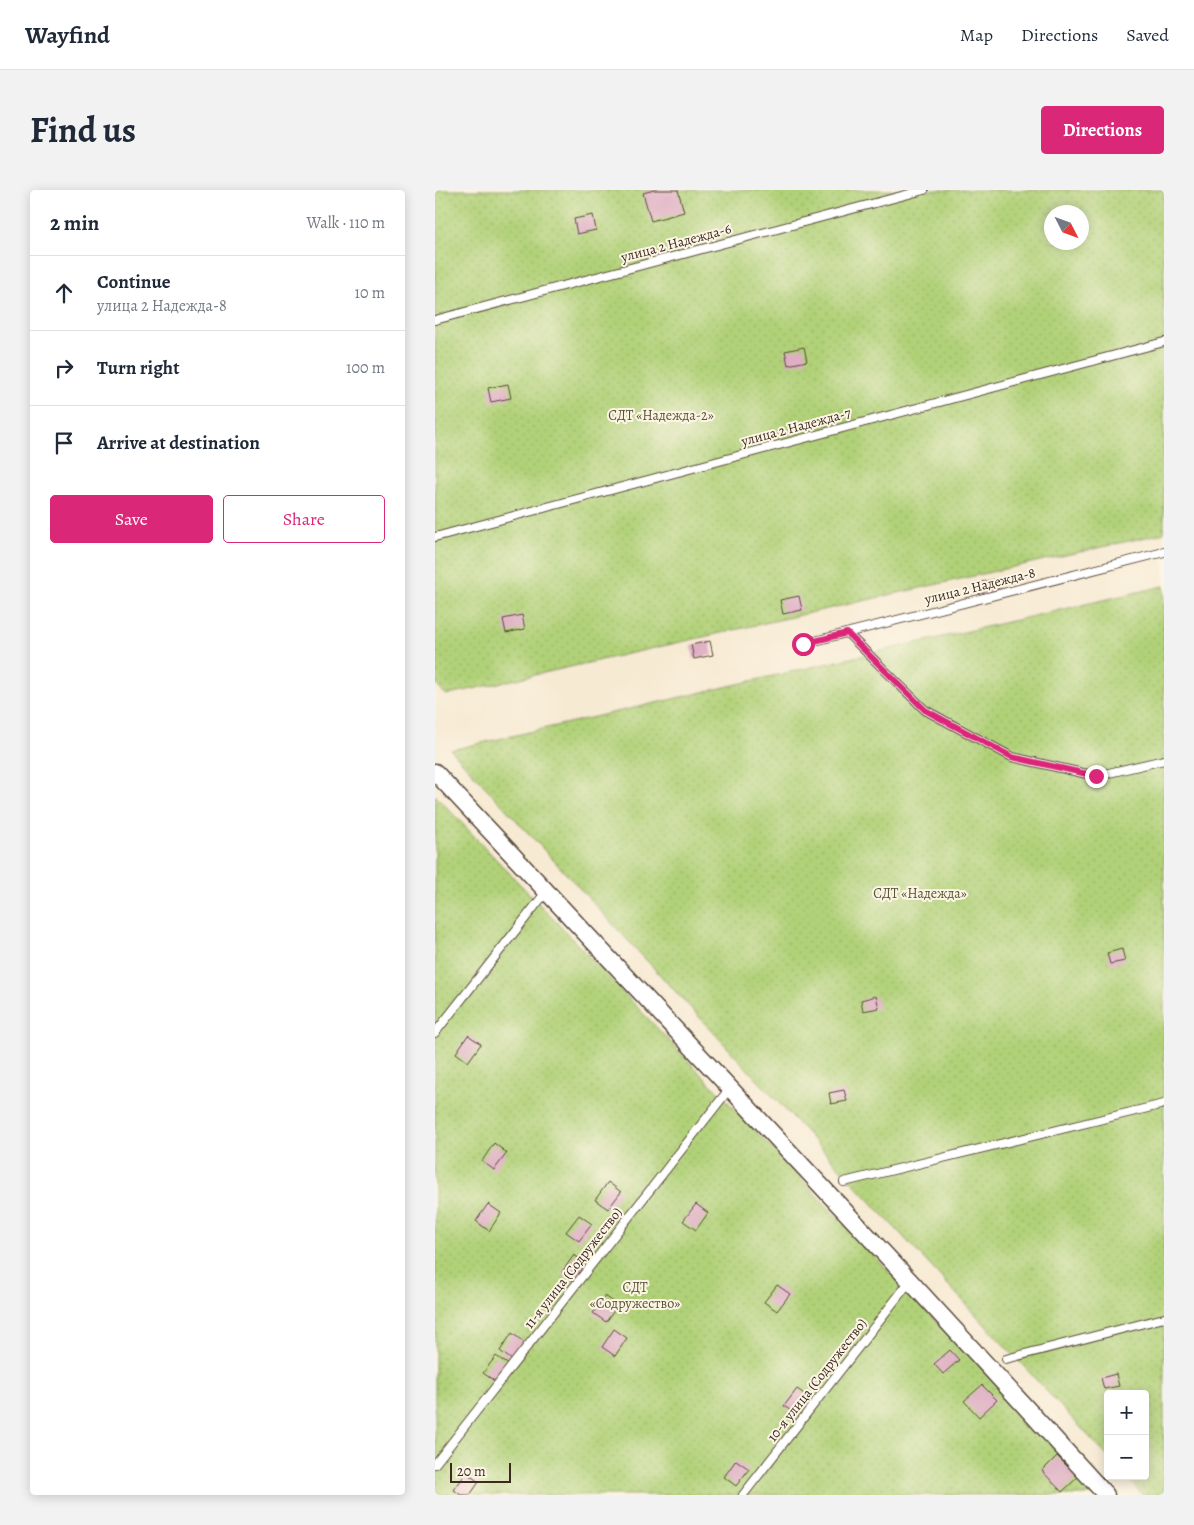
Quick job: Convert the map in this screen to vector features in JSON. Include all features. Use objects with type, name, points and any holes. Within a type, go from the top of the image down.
[{"type":"street","points":[[435,772],[910,1281],[1106,1495]]},
{"type":"lane","name":"улица 2 Надежда-6","points":[[435,320],[923,190]]},
{"type":"lane","name":"улица 2 Надежда-7","points":[[435,537],[1164,342]]},
{"type":"lane","name":"улица 2 Надежда-8","points":[[803,644],[1164,552]]},
{"type":"lane","points":[[847,633],[925,710],[1012,757],[1096,776],[1164,760]]},
{"type":"lane","points":[[435,1033],[547,892]]},
{"type":"lane","name":"11-я улица (Содружество)","points":[[435,1464],[730,1088]]},
{"type":"lane","points":[[844,1182],[1164,1104]]},
{"type":"lane","name":"10-я улица (Содружество)","points":[[743,1495],[910,1281]]},
{"type":"lane","points":[[1006,1359],[1164,1318]]},
{"type":"green space","name":"СДТ «Надежда-2»","points":[[435,190],[1164,190],[1164,533],[446,695],[435,684]]},
{"type":"green space","name":"СДТ «Надежда»","points":[[1164,586],[1164,1495],[1143,1495],[1130,1480],[1149,1480],[1149,1390],[1104,1390],[1104,1453],[451,750]]},
{"type":"green space","name":"СДТ «Содружество»","points":[[435,795],[1091,1483],[1102,1495],[435,1495]]},
{"type":"building","points":[[654,190],[678,190],[684,212],[651,221],[643,193]]},
{"type":"building","points":[[593,215],[596,230],[577,234],[574,219]]},
{"type":"building","points":[[804,347],[807,361],[788,365],[785,351]]},
{"type":"building","points":[[508,384],[511,398],[491,402],[488,388]]},
{"type":"building","points":[[996,579],[999,593],[980,597],[977,583]]},
{"type":"building","points":[[799,596],[802,610],[783,614],[780,600]]},
{"type":"building","points":[[522,615],[525,629],[506,633],[503,619]]},
{"type":"building","points":[[710,641],[713,655],[694,659],[691,645]]},
{"type":"building","points":[[1122,949],[1125,961],[1110,964],[1107,953]]},
{"type":"building","points":[[876,996],[879,1008],[863,1011],[861,1000]]},
{"type":"building","points":[[468,1035],[481,1044],[468,1062],[456,1053]]},
{"type":"building","points":[[844,1090],[847,1101],[831,1104],[829,1093]]},
{"type":"building","points":[[494,1143],[507,1153],[494,1170],[482,1161]]},
{"type":"building","points":[[608,1182],[621,1192],[608,1209],[595,1200]]},
{"type":"building","points":[[488,1204],[501,1213],[489,1231],[476,1221]]},
{"type":"building","points":[[696,1204],[708,1213],[696,1230],[683,1221]]},
{"type":"building","points":[[579,1215],[592,1224],[579,1241],[566,1232]]},
{"type":"building","points":[[574,1255],[587,1264],[574,1281],[562,1272]]},
{"type":"building","points":[[777,1285],[790,1294],[777,1311],[764,1302]]},
{"type":"building","points":[[605,1296],[618,1305],[606,1322],[593,1313]]},
{"type":"building","points":[[614,1329],[627,1338],[615,1356],[602,1347]]},
{"type":"building","points":[[512,1333],[525,1343],[512,1360],[500,1351]]},
{"type":"building","points":[[950,1350],[959,1360],[943,1374],[934,1364]]},
{"type":"building","points":[[496,1356],[509,1365],[496,1382],[483,1373]]},
{"type":"building","points":[[1116,1374],[1119,1386],[1104,1389],[1101,1378]]},
{"type":"building","points":[[982,1385],[997,1400],[979,1417],[964,1401]]},
{"type":"building","points":[[797,1389],[810,1398],[797,1415],[784,1406]]},
{"type":"building","points":[[1057,1456],[1078,1477],[1062,1492],[1042,1471]]},
{"type":"building","points":[[736,1460],[749,1469],[736,1486],[724,1477]]},
{"type":"building","points":[[466,1473],[479,1482],[470,1495],[461,1495],[454,1490]]},
{"type":"route","points":[[803,644],[847,633],[925,710],[1012,757],[1096,776]]}]
